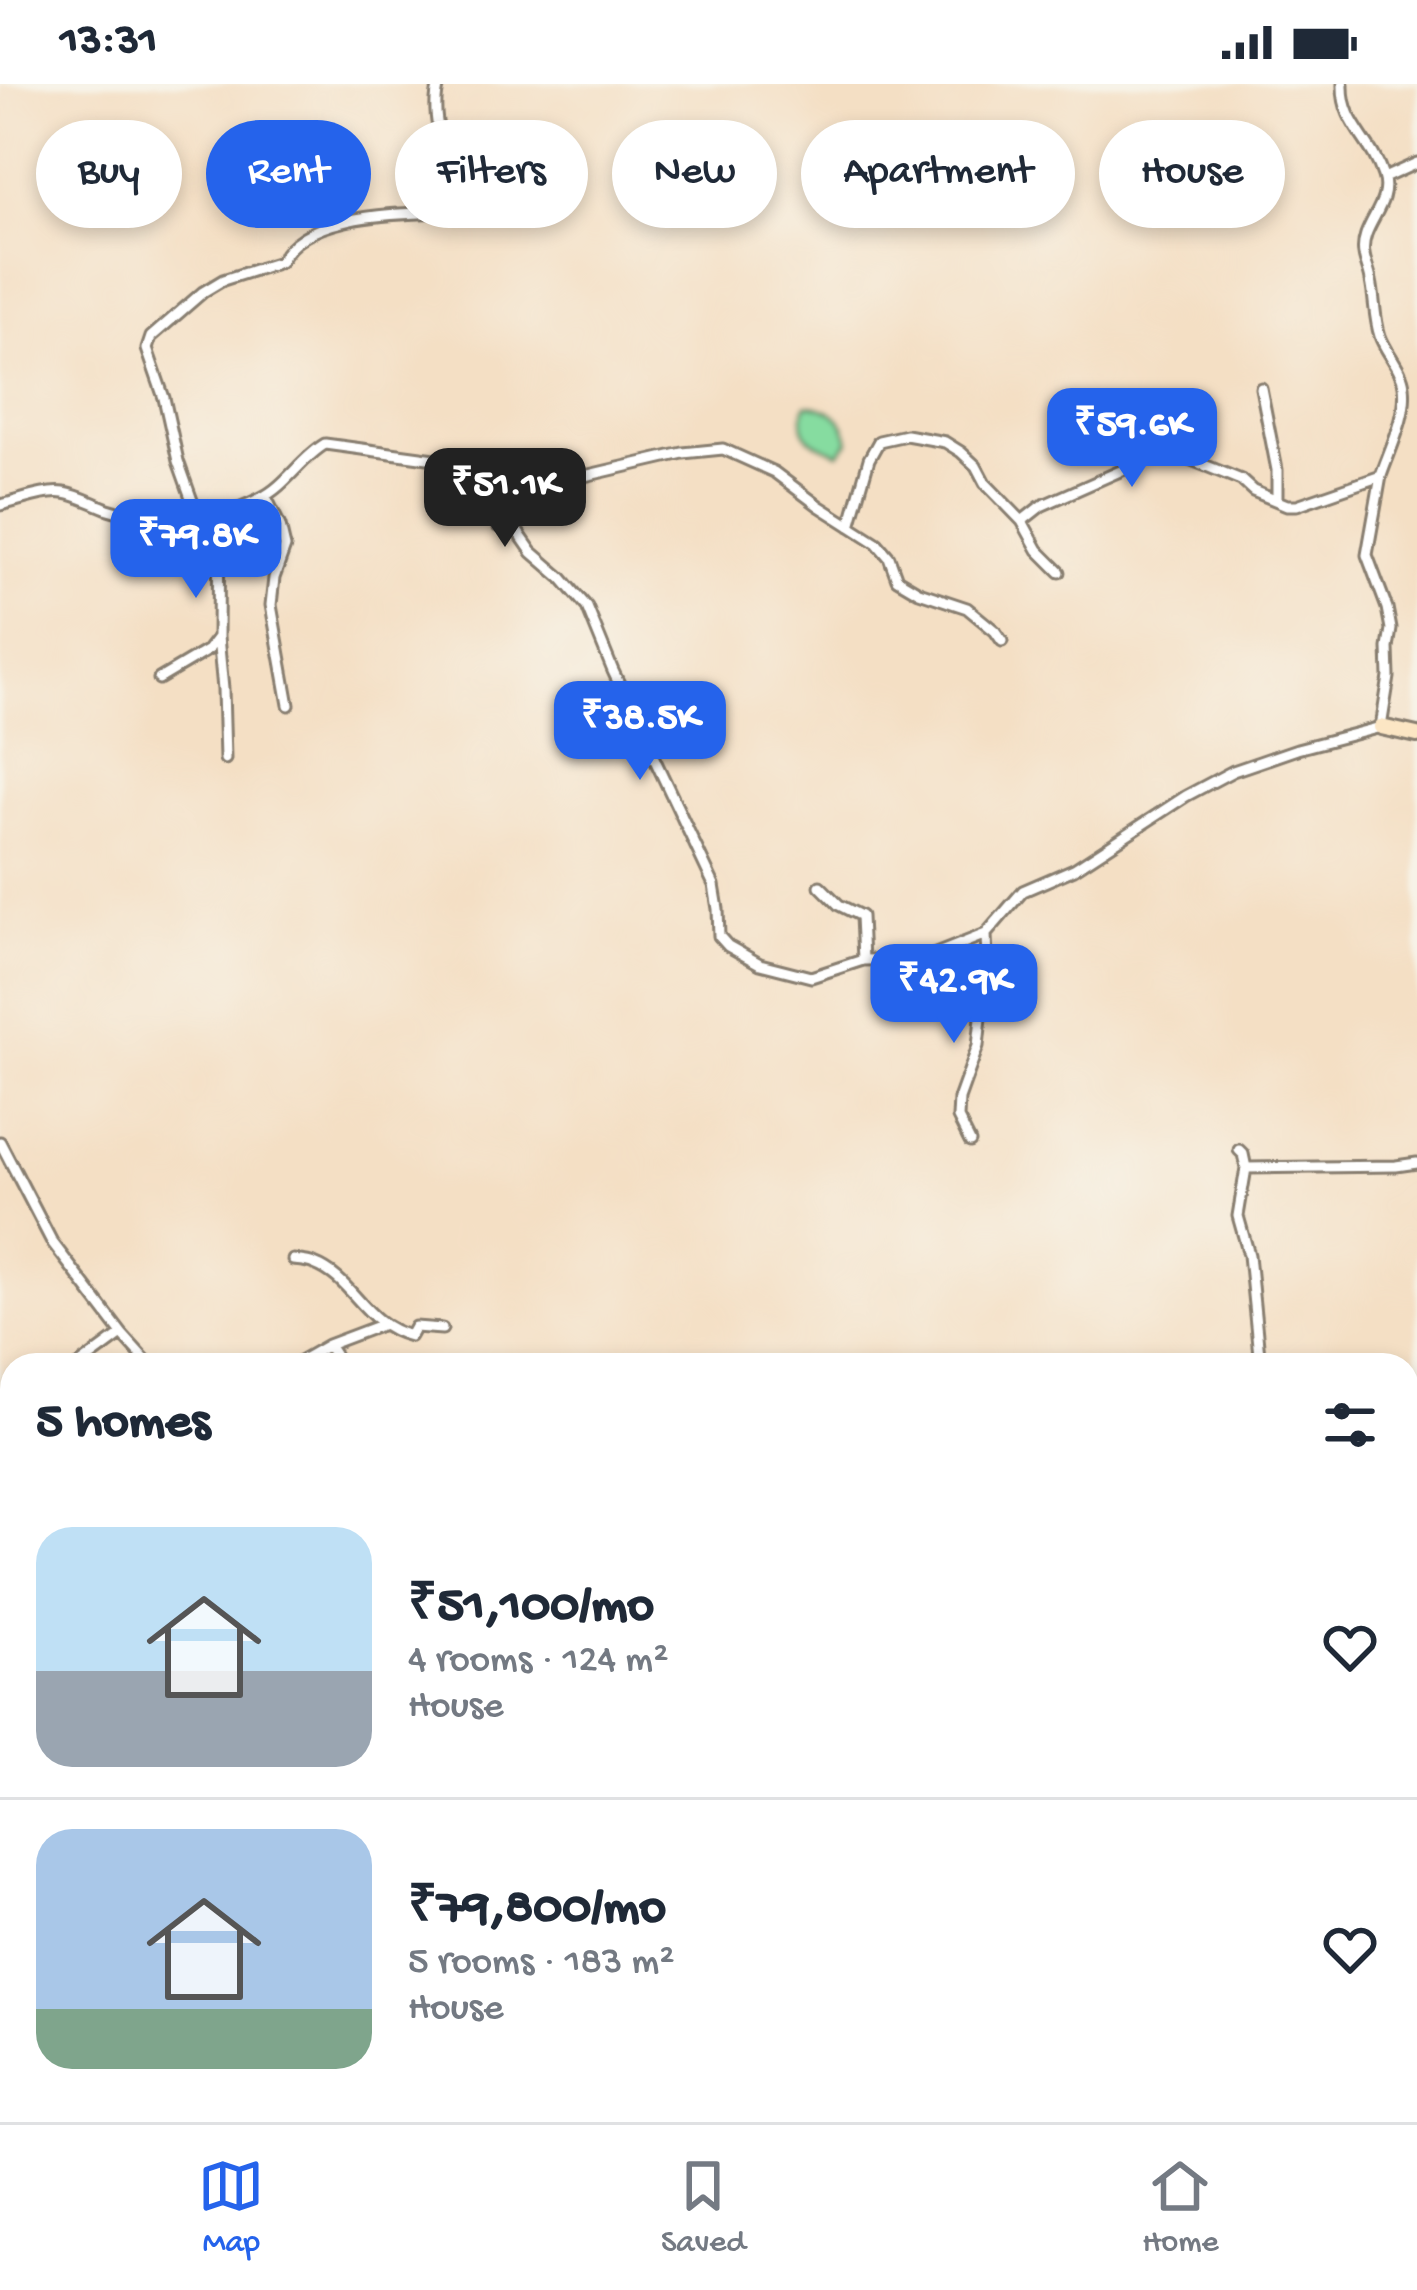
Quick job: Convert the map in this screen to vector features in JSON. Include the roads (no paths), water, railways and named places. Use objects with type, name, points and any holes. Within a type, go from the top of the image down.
[{"type":"street","points":[[195,521],[147,349],[151,337],[203,292],[223,280],[280,262],[287,248],[341,221],[445,212],[448,173],[434,105],[439,84]]},
{"type":"street","points":[[1343,84],[1346,114],[1372,148],[1384,178],[1382,202],[1363,236],[1364,253],[1381,337],[1405,389],[1403,410],[1381,476],[1367,555],[1391,629],[1382,727]]},
{"type":"street","points":[[1384,178],[1417,163]]},
{"type":"street","points":[[1261,388],[1277,470],[1277,499]]},
{"type":"street","points":[[850,526],[878,441],[906,436],[945,442],[976,466],[1060,572]]},
{"type":"street","points":[[0,505],[62,492],[145,519],[195,521],[266,496],[325,444],[472,464],[498,526],[508,525],[513,494],[520,491],[683,453],[723,449],[773,472],[877,543],[889,557],[897,579],[967,608],[1002,641]]},
{"type":"street","points":[[1022,521],[1041,506],[1161,453],[1177,454],[1241,480],[1253,491],[1287,505],[1381,476]]},
{"type":"street","points":[[266,496],[285,547],[271,605],[289,705]]},
{"type":"street","points":[[219,515],[218,637],[225,759]]},
{"type":"street","points":[[509,519],[532,552],[586,607],[714,885],[718,936],[760,964],[811,977],[863,960],[923,959],[986,934],[1023,891],[1074,869],[1232,771],[1297,748],[1382,727],[1417,735]]},
{"type":"street","points":[[159,679],[208,650],[218,637]]},
{"type":"street","points":[[820,886],[839,905],[862,916],[863,960]]},
{"type":"street","points":[[970,1142],[958,1118],[959,1100],[978,1046],[986,934]]},
{"type":"street","points":[[0,1142],[52,1242],[139,1353]]},
{"type":"street","points":[[1239,1150],[1246,1168],[1238,1216],[1249,1255],[1259,1353]]},
{"type":"street","points":[[1246,1168],[1417,1163]]},
{"type":"street","points":[[293,1260],[315,1264],[341,1282],[381,1325],[410,1336],[415,1327],[442,1329]]},
{"type":"street","points":[[314,1353],[381,1325]]},
{"type":"street","points":[[96,1353],[122,1334]]},
{"type":"street","points":[[328,1345],[333,1353]]}]
